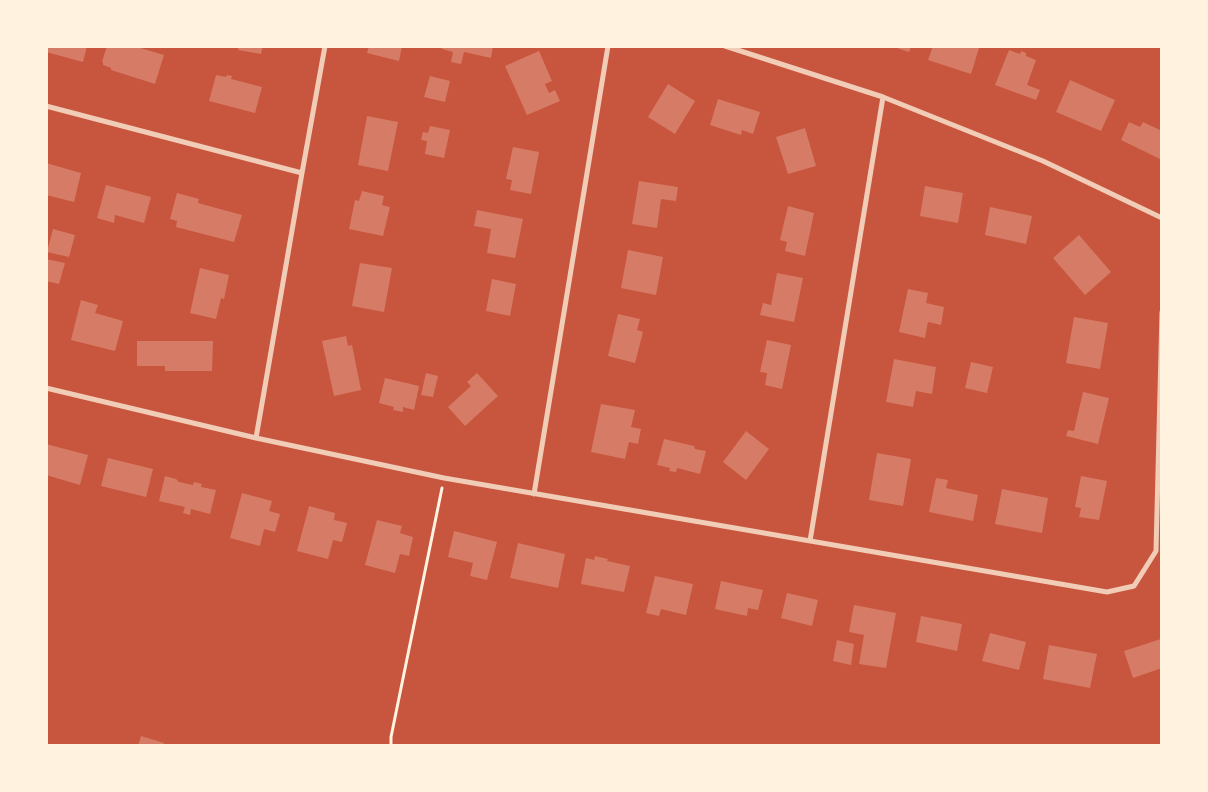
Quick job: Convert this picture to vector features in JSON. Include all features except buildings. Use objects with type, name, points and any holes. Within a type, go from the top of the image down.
[{"type":"street","points":[[256,438],[325,46]]},
{"type":"street","points":[[534,494],[608,46]]},
{"type":"street","points":[[725,46],[883,97],[1044,161],[1162,218]]},
{"type":"street","points":[[810,541],[883,97]]},
{"type":"street","points":[[46,106],[302,173]]},
{"type":"street","points":[[46,388],[256,438],[444,478],[1107,592],[1134,586],[1156,551],[1162,312]]},
{"type":"path","points":[[391,746],[393,727],[444,478]]}]
